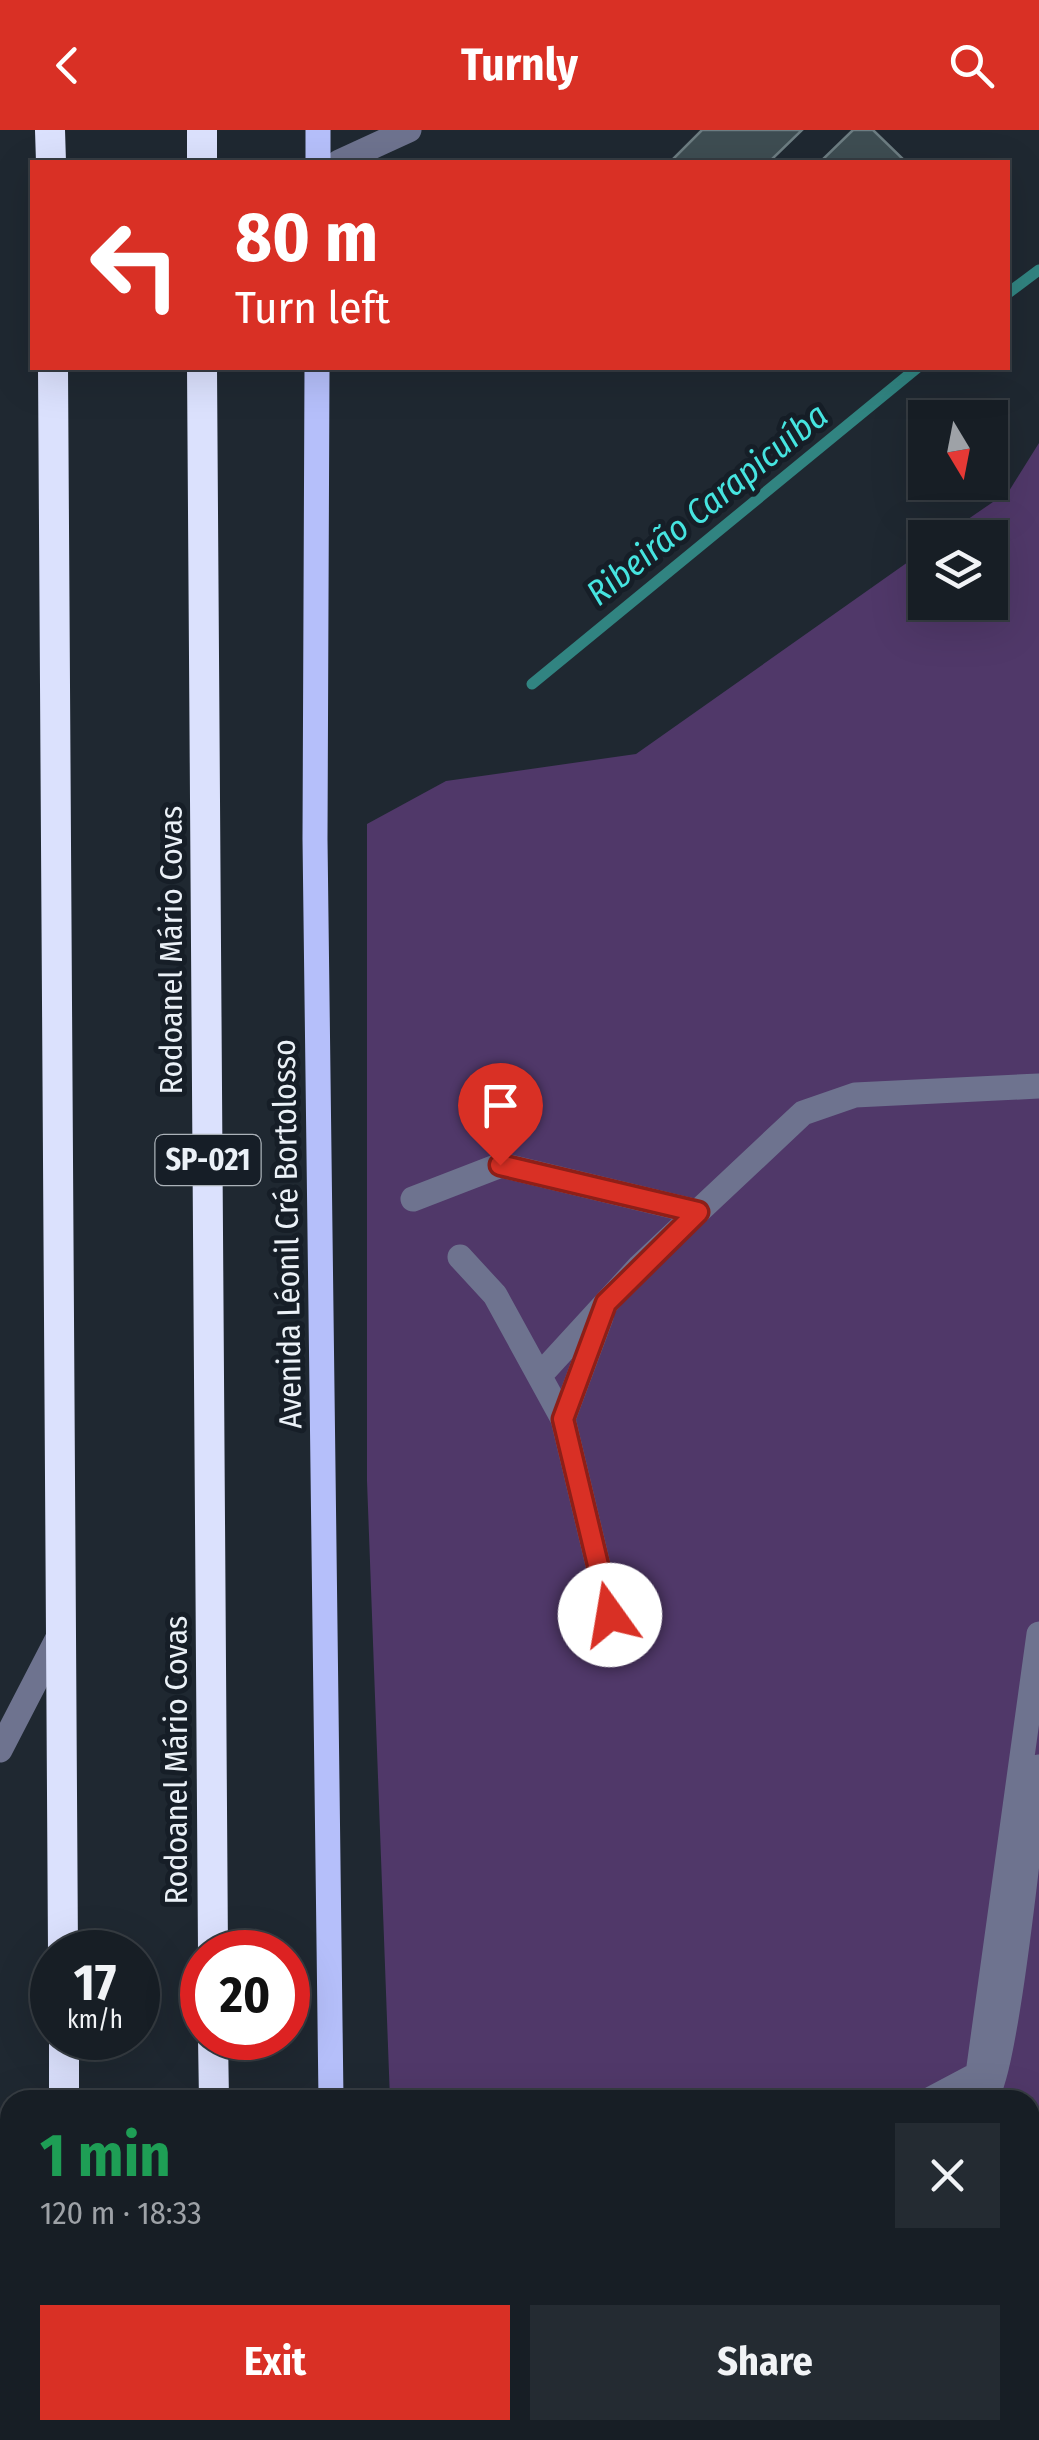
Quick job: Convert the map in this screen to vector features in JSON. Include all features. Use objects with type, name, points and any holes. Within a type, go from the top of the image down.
[{"type":"highway","points":[[50,130],[50,160]]},
{"type":"highway","points":[[202,130],[202,160]]},
{"type":"highway","points":[[53,370],[63,1930]]},
{"type":"highway","name":"Rodoanel Mário Covas","points":[[202,370],[213,1930]]},
{"type":"highway","points":[[64,2060],[64,2090]]},
{"type":"highway","points":[[213,2060],[214,2090]]},
{"type":"main road","points":[[318,130],[318,160]]},
{"type":"main road","name":"Avenida Léonil Cré Bortolosso","points":[[317,370],[315,839],[332,2090]]},
{"type":"street","points":[[343,160],[409,130]]},
{"type":"street","points":[[542,1374],[606,1303],[803,1113],[855,1095],[1039,1086]]},
{"type":"street","points":[[413,1200],[500,1165],[698,1212]]},
{"type":"street","points":[[460,1257],[494,1294],[542,1374],[563,1419],[610,1615]]},
{"type":"street","points":[[563,1419],[606,1303]]},
{"type":"street","points":[[0,1750],[61,1632]]},
{"type":"street","points":[[948,2090],[978,2074],[1039,1634]]},
{"type":"street","points":[[991,2090],[1013,1971],[1039,1754]]},
{"type":"shaded area","points":[[1039,443],[1039,2090],[390,2090],[367,1481],[367,824],[446,781],[636,754],[908,562],[908,620],[1008,620],[1008,520],[967,520],[996,500],[1008,500],[1008,492]]},
{"type":"building","points":[[702,130],[802,130],[771,160],[672,160]]},
{"type":"building","points":[[853,130],[873,130],[904,160],[822,160]]},
{"type":"waterway","name":"Ribeirão Carapicuíba","points":[[1010,292],[1039,270]]},
{"type":"waterway","name":"Ribeirão Carapicuíba","points":[[532,684],[915,370]]},
{"type":"route","points":[[500,1165],[698,1212],[606,1303],[563,1419],[610,1615]]}]
